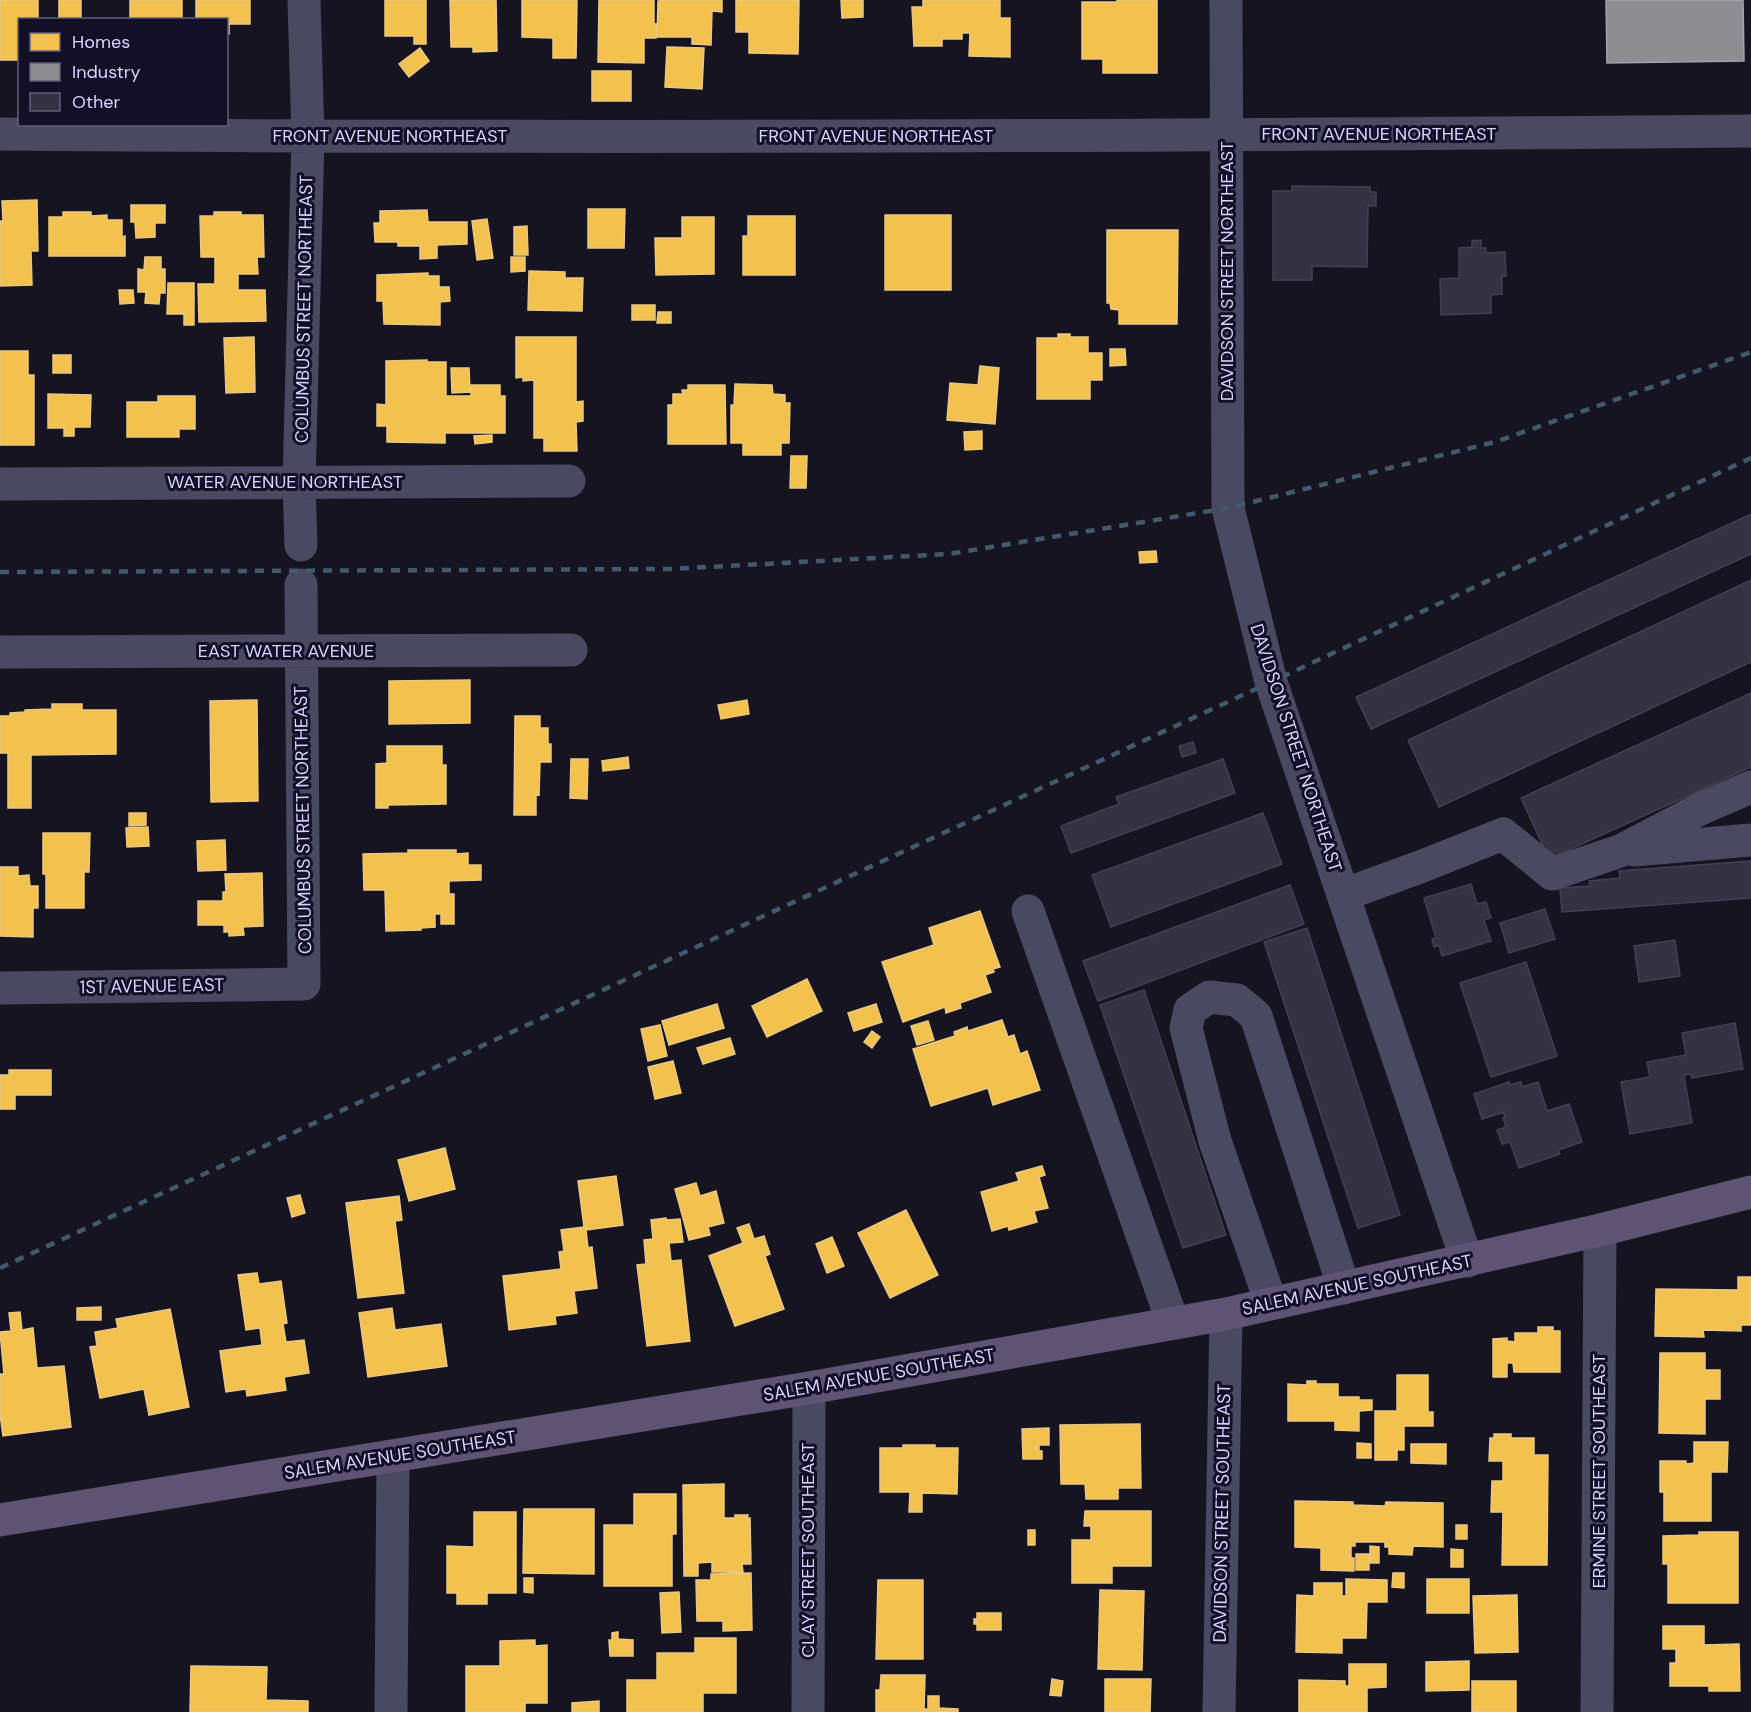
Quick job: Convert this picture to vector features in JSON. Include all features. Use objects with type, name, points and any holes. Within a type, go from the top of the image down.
[{"type":"main road","name":"SALEM AVENUE SOUTHEAST","points":[[0,1520],[809,1388],[1226,1314],[1467,1261],[1751,1192]]},
{"type":"street","name":"COLUMBUS STREET NORTHEAST","points":[[301,545],[299,482],[308,137],[304,0]]},
{"type":"street","name":"DAVIDSON STREET NORTHEAST","points":[[1226,0],[1228,508],[1271,682],[1467,1261]]},
{"type":"street","name":"FRONT AVENUE NORTHEAST","points":[[0,134],[308,137],[1226,135],[1751,131]]},
{"type":"street","name":"WATER AVENUE NORTHEAST","points":[[0,484],[569,481]]},
{"type":"street","name":"COLUMBUS STREET NORTHEAST","points":[[301,585],[304,984]]},
{"type":"street","name":"EAST WATER AVENUE","points":[[0,652],[571,650]]},
{"type":"street","points":[[1343,895],[1503,834],[1552,874],[1620,851],[1700,809],[1751,787]]},
{"type":"street","points":[[1620,851],[1751,840]]},
{"type":"street","points":[[1028,911],[1173,1323]]},
{"type":"street","name":"1ST AVENUE EAST","points":[[0,988],[304,984]]},
{"type":"street","points":[[1271,1304],[1215,1141],[1186,1028],[1190,1010],[1209,997],[1236,1000],[1256,1016],[1344,1288]]},
{"type":"street","name":"ERMINE STREET SOUTHEAST","points":[[1597,1712],[1600,1230]]},
{"type":"street","name":"DAVIDSON STREET SOUTHEAST","points":[[1219,1712],[1226,1314]]},
{"type":"street","name":"CLAY STREET SOUTHEAST","points":[[808,1712],[809,1388]]},
{"type":"street","points":[[391,1712],[393,1457]]},
{"type":"building: Homes","points":[[0,0],[38,0],[38,18],[18,18],[18,60],[0,60]]},
{"type":"building: Homes","points":[[59,0],[81,0],[81,18],[59,18]]},
{"type":"building: Homes","points":[[130,0],[182,0],[182,18],[130,18]]},
{"type":"building: Homes","points":[[196,0],[250,0],[250,24],[229,24],[229,34],[228,18],[196,18]]},
{"type":"building: Homes","points":[[385,0],[426,0],[426,44],[414,44],[414,36],[385,36]]},
{"type":"building: Homes","points":[[450,0],[496,0],[497,51],[473,52],[473,47],[451,47]]},
{"type":"building: Homes","points":[[522,0],[577,0],[576,58],[553,58],[553,38],[522,37]]},
{"type":"building: Homes","points":[[599,0],[654,0],[656,38],[644,38],[644,63],[598,62]]},
{"type":"building: Homes","points":[[722,0],[722,12],[712,11],[711,45],[692,44],[692,37],[657,37],[658,1]]},
{"type":"building: Homes","points":[[736,0],[799,0],[798,54],[749,53],[749,32],[736,32]]},
{"type":"building: Homes","points":[[841,0],[863,0],[863,17],[842,18]]},
{"type":"building: Homes","points":[[923,0],[1000,0],[1000,18],[1010,18],[1010,57],[969,56],[970,33],[962,33],[962,39],[942,39],[942,46],[914,46],[912,7],[923,7]]},
{"type":"building: Homes","points":[[1117,0],[1157,0],[1157,73],[1103,73],[1103,59],[1082,59],[1082,2],[1117,2]]},
{"type":"building: Homes","points":[[667,47],[704,48],[702,89],[665,87]]},
{"type":"building: Homes","points":[[420,48],[429,61],[409,77],[399,64]]},
{"type":"building: Homes","points":[[592,71],[631,71],[631,101],[592,101]]},
{"type":"building: Homes","points":[[37,200],[38,251],[31,251],[32,285],[0,286],[2,201]]},
{"type":"building: Homes","points":[[131,205],[165,205],[165,223],[155,223],[155,237],[136,238],[135,222],[131,222]]},
{"type":"building: Homes","points":[[588,209],[625,209],[624,248],[588,248]]},
{"type":"building: Homes","points":[[427,210],[428,222],[467,222],[467,244],[437,245],[437,258],[420,259],[420,246],[398,246],[398,242],[375,242],[374,223],[380,223],[380,211]]},
{"type":"building: Homes","points":[[63,212],[91,212],[91,216],[107,215],[107,220],[122,220],[125,256],[49,256],[49,217],[63,217]]},
{"type":"building: Homes","points":[[214,212],[263,215],[264,257],[257,257],[258,274],[238,274],[238,290],[265,290],[266,321],[199,322],[198,284],[215,284],[215,257],[201,257],[200,216],[214,216]]},
{"type":"building: Homes","points":[[885,215],[951,215],[951,290],[885,290]]},
{"type":"building: Homes","points":[[748,216],[795,216],[795,275],[743,275],[743,236],[748,236]]},
{"type":"building: Homes","points":[[682,217],[714,217],[714,274],[656,275],[655,238],[682,238]]},
{"type":"building: Homes","points":[[487,219],[493,258],[477,260],[472,221]]},
{"type":"building: Homes","points":[[527,226],[528,255],[514,255],[514,227]]},
{"type":"building: Homes","points":[[1107,230],[1178,230],[1177,324],[1119,324],[1119,310],[1111,309],[1110,303],[1107,303]]},
{"type":"building: Homes","points":[[145,257],[161,257],[161,269],[165,269],[165,293],[160,293],[159,304],[145,303],[146,292],[138,292],[138,269],[144,270]]},
{"type":"building: Homes","points":[[511,257],[525,257],[525,271],[511,272]]},
{"type":"building: Homes","points":[[529,271],[565,272],[565,278],[583,278],[582,311],[528,310]]},
{"type":"building: Homes","points":[[428,273],[428,276],[439,276],[439,287],[449,287],[450,301],[440,302],[440,325],[384,324],[383,301],[377,301],[377,275]]},
{"type":"building: Homes","points":[[168,283],[194,283],[194,325],[184,325],[184,314],[167,314]]},
{"type":"building: Homes","points":[[119,290],[133,290],[134,303],[120,304]]},
{"type":"building: Homes","points":[[632,305],[655,305],[655,320],[632,320]]},
{"type":"building: Homes","points":[[658,312],[671,312],[671,323],[657,323]]},
{"type":"building: Homes","points":[[1058,334],[1088,337],[1088,353],[1102,353],[1102,380],[1090,380],[1090,399],[1037,399],[1037,338],[1058,338]]},
{"type":"building: Homes","points":[[254,337],[255,392],[226,393],[224,338]]},
{"type":"building: Homes","points":[[516,337],[576,337],[576,402],[583,401],[583,421],[576,422],[577,451],[544,451],[544,438],[534,438],[534,380],[523,381],[523,377],[516,378]]},
{"type":"building: Homes","points":[[1110,349],[1125,349],[1126,365],[1110,366]]},
{"type":"building: Homes","points":[[0,351],[28,351],[28,375],[34,375],[34,445],[0,445]]},
{"type":"building: Homes","points":[[53,355],[71,355],[71,373],[53,373]]},
{"type":"building: Homes","points":[[427,360],[427,362],[446,362],[446,396],[471,396],[471,385],[500,385],[500,396],[505,396],[505,433],[445,433],[445,443],[387,442],[387,426],[377,426],[377,404],[386,405],[386,361]]},
{"type":"building: Homes","points":[[980,366],[999,368],[995,424],[947,420],[950,383],[978,385]]},
{"type":"building: Homes","points":[[451,368],[469,368],[470,392],[452,393]]},
{"type":"building: Homes","points":[[735,384],[772,385],[773,394],[785,395],[785,403],[790,403],[789,443],[781,443],[781,455],[743,455],[743,443],[731,443],[731,405],[734,405]]},
{"type":"building: Homes","points":[[688,385],[725,385],[726,444],[668,444],[668,405],[673,405],[673,394],[683,394],[682,390],[688,390]]},
{"type":"building: Homes","points":[[48,394],[91,395],[90,427],[74,427],[74,436],[64,436],[64,428],[48,428]]},
{"type":"building: Homes","points":[[158,396],[195,396],[195,429],[179,429],[179,437],[127,437],[127,402],[158,402]]},
{"type":"building: Homes","points":[[982,431],[982,449],[965,450],[964,432]]},
{"type":"building: Homes","points":[[492,435],[492,442],[475,444],[474,436]]},
{"type":"building: Homes","points":[[791,456],[807,456],[806,488],[790,488]]},
{"type":"building: Homes","points":[[1156,551],[1157,562],[1140,563],[1139,552]]},
{"type":"building: Homes","points":[[470,680],[470,723],[389,724],[389,681]]},
{"type":"building: Homes","points":[[257,700],[258,801],[211,802],[210,701]]},
{"type":"building: Homes","points":[[747,700],[749,714],[721,719],[718,705]]},
{"type":"building: Homes","points":[[52,704],[82,704],[82,710],[116,710],[116,754],[31,755],[31,808],[8,808],[8,753],[0,753],[0,716],[10,716],[10,713],[25,712],[25,710],[52,709]]},
{"type":"building: Homes","points":[[515,716],[540,716],[540,728],[548,728],[551,762],[540,762],[536,815],[514,815]]},
{"type":"building: Homes","points":[[387,746],[442,746],[442,765],[446,765],[446,804],[388,805],[388,808],[376,808],[376,764],[387,763]]},
{"type":"building: Homes","points":[[628,757],[629,768],[603,771],[602,761]]},
{"type":"building: Homes","points":[[571,759],[588,759],[587,799],[570,798]]},
{"type":"building: Homes","points":[[129,813],[146,813],[146,825],[129,826]]},
{"type":"building: Homes","points":[[148,827],[149,846],[127,847],[126,828]]},
{"type":"building: Homes","points":[[43,833],[90,833],[89,872],[84,872],[84,908],[46,908]]},
{"type":"building: Homes","points":[[225,840],[226,870],[198,871],[197,841]]},
{"type":"building: Homes","points":[[408,850],[456,850],[456,854],[468,853],[468,865],[481,865],[481,880],[449,881],[449,894],[454,894],[454,924],[441,924],[441,914],[435,914],[435,927],[421,928],[421,930],[386,931],[385,890],[364,890],[363,854],[408,853]]},
{"type":"building: Homes","points":[[0,867],[18,867],[18,876],[29,875],[30,886],[38,886],[38,908],[33,908],[33,937],[0,936]]},
{"type":"building: Homes","points":[[262,873],[263,926],[243,927],[244,935],[229,936],[229,932],[224,932],[224,925],[198,925],[198,901],[223,901],[223,892],[226,892],[225,874]]},
{"type":"building: Homes","points":[[980,911],[1000,967],[985,975],[991,992],[960,1003],[961,1008],[946,1013],[945,1007],[903,1022],[882,962],[934,945],[929,928]]},
{"type":"building: Homes","points":[[807,979],[822,1011],[767,1037],[752,1006]]},
{"type":"building: Homes","points":[[717,1004],[724,1028],[669,1045],[662,1021]]},
{"type":"building: Homes","points":[[876,1004],[882,1022],[854,1031],[848,1013]]},
{"type":"building: Homes","points":[[1002,1020],[1008,1037],[1014,1035],[1020,1054],[1027,1051],[1040,1090],[993,1105],[988,1088],[931,1106],[913,1049],[955,1036],[954,1032],[967,1027],[968,1031]]},
{"type":"building: Homes","points":[[928,1021],[934,1040],[917,1045],[911,1026]]},
{"type":"building: Homes","points":[[660,1025],[667,1056],[648,1061],[641,1029]]},
{"type":"building: Homes","points":[[872,1031],[880,1037],[872,1048],[864,1042]]},
{"type":"building: Homes","points":[[730,1038],[735,1054],[703,1064],[697,1048]]},
{"type":"building: Homes","points":[[673,1061],[681,1093],[655,1099],[648,1067]]},
{"type":"building: Homes","points":[[9,1070],[51,1070],[51,1095],[15,1095],[15,1109],[0,1109],[0,1075],[9,1075]]},
{"type":"building: Homes","points":[[445,1148],[455,1189],[409,1201],[398,1160]]},
{"type":"building: Homes","points":[[1042,1166],[1045,1175],[1039,1177],[1048,1208],[1034,1211],[1037,1222],[1009,1230],[1008,1226],[992,1231],[981,1192],[1019,1181],[1016,1173]]},
{"type":"building: Homes","points":[[616,1176],[623,1225],[586,1230],[588,1248],[592,1247],[597,1288],[574,1291],[577,1313],[555,1316],[556,1324],[509,1330],[503,1276],[561,1269],[559,1252],[564,1251],[561,1230],[584,1227],[578,1181]]},
{"type":"building: Homes","points":[[696,1183],[700,1196],[716,1191],[724,1223],[708,1227],[710,1235],[689,1240],[675,1189]]},
{"type":"building: Homes","points":[[300,1195],[305,1213],[292,1217],[287,1198]]},
{"type":"building: Homes","points":[[399,1196],[402,1220],[395,1221],[404,1293],[358,1298],[346,1203]]},
{"type":"building: Homes","points":[[906,1210],[938,1275],[890,1298],[858,1233]]},
{"type":"building: Homes","points":[[666,1218],[667,1220],[680,1219],[683,1242],[669,1243],[671,1261],[681,1260],[690,1341],[647,1346],[637,1265],[646,1264],[644,1240],[653,1239],[651,1220]]},
{"type":"building: Homes","points":[[749,1224],[754,1239],[764,1236],[770,1254],[765,1256],[784,1309],[735,1326],[709,1256],[743,1243],[737,1228]]},
{"type":"building: Homes","points":[[832,1237],[844,1266],[827,1273],[816,1244]]},
{"type":"building: Homes","points":[[257,1273],[259,1284],[281,1281],[287,1323],[283,1324],[286,1342],[304,1340],[309,1373],[284,1377],[286,1390],[247,1396],[246,1389],[226,1392],[220,1351],[262,1345],[260,1328],[246,1330],[238,1275]]},
{"type":"building: Homes","points":[[1738,1277],[1751,1277],[1751,1325],[1741,1325],[1741,1331],[1703,1330],[1704,1337],[1655,1336],[1656,1289],[1738,1290]]},
{"type":"building: Homes","points":[[101,1307],[101,1320],[77,1320],[77,1308]]},
{"type":"building: Homes","points":[[392,1308],[395,1330],[441,1324],[447,1366],[368,1377],[359,1313]]},
{"type":"building: Homes","points":[[170,1309],[189,1407],[149,1415],[144,1389],[100,1398],[90,1347],[97,1346],[95,1332],[118,1328],[116,1319]]},
{"type":"building: Homes","points":[[20,1312],[22,1330],[33,1328],[37,1368],[64,1366],[71,1427],[3,1436],[0,1414],[0,1374],[4,1374],[0,1332],[11,1331],[9,1313]]},
{"type":"building: Homes","points":[[1538,1327],[1553,1327],[1553,1331],[1560,1331],[1560,1372],[1514,1372],[1513,1363],[1507,1363],[1507,1377],[1493,1377],[1493,1339],[1507,1338],[1507,1341],[1515,1342],[1515,1333],[1538,1333]]},
{"type":"building: Homes","points":[[1660,1353],[1705,1353],[1705,1370],[1720,1370],[1720,1399],[1705,1399],[1705,1434],[1659,1433]]},
{"type":"building: Homes","points":[[1397,1375],[1428,1375],[1428,1412],[1433,1412],[1433,1426],[1404,1426],[1404,1450],[1397,1450],[1397,1460],[1375,1460],[1375,1411],[1397,1411]]},
{"type":"building: Homes","points":[[1307,1381],[1316,1381],[1316,1384],[1338,1384],[1338,1397],[1359,1397],[1359,1400],[1372,1400],[1372,1410],[1359,1411],[1359,1431],[1335,1430],[1335,1421],[1288,1421],[1288,1384],[1307,1385]]},
{"type":"building: Homes","points":[[1140,1424],[1141,1488],[1118,1488],[1118,1499],[1086,1499],[1085,1484],[1061,1484],[1060,1425]]},
{"type":"building: Homes","points":[[1049,1428],[1049,1445],[1039,1445],[1042,1459],[1023,1459],[1022,1429]]},
{"type":"building: Homes","points":[[1494,1434],[1511,1434],[1511,1438],[1534,1438],[1534,1455],[1548,1455],[1547,1565],[1502,1565],[1503,1512],[1491,1512],[1492,1481],[1503,1481],[1503,1461],[1489,1461],[1490,1438],[1494,1438]]},
{"type":"building: Homes","points":[[1694,1442],[1728,1442],[1727,1472],[1711,1472],[1711,1521],[1664,1521],[1664,1492],[1660,1492],[1660,1461],[1694,1463]]},
{"type":"building: Homes","points":[[1357,1443],[1371,1444],[1371,1458],[1357,1458]]},
{"type":"building: Homes","points":[[1411,1444],[1446,1444],[1446,1464],[1411,1463]]},
{"type":"building: Homes","points":[[903,1445],[958,1448],[957,1494],[922,1493],[922,1512],[909,1512],[910,1492],[880,1492],[880,1448],[903,1448]]},
{"type":"building: Homes","points":[[724,1484],[724,1518],[748,1515],[747,1518],[750,1518],[751,1564],[742,1564],[743,1572],[712,1572],[712,1562],[698,1563],[698,1576],[684,1576],[683,1485]]},
{"type":"building: Homes","points":[[634,1494],[676,1494],[676,1534],[672,1534],[672,1586],[604,1586],[604,1525],[634,1525]]},
{"type":"building: Homes","points":[[1295,1501],[1353,1502],[1353,1505],[1385,1506],[1386,1502],[1443,1503],[1443,1547],[1413,1546],[1412,1555],[1389,1554],[1389,1547],[1385,1547],[1385,1542],[1355,1542],[1355,1546],[1351,1546],[1354,1571],[1321,1570],[1321,1548],[1295,1547]]},
{"type":"building: Homes","points":[[524,1509],[594,1509],[594,1574],[523,1573]]},
{"type":"building: Homes","points":[[1085,1511],[1151,1511],[1151,1566],[1112,1566],[1112,1583],[1072,1583],[1072,1540],[1091,1540],[1091,1526],[1084,1526]]},
{"type":"building: Homes","points":[[474,1512],[516,1512],[516,1593],[487,1593],[487,1604],[457,1604],[457,1593],[447,1593],[447,1546],[474,1547]]},
{"type":"building: Homes","points":[[1456,1525],[1467,1525],[1467,1539],[1456,1539]]},
{"type":"building: Homes","points":[[1028,1530],[1035,1530],[1035,1545],[1028,1545]]},
{"type":"building: Homes","points":[[1699,1532],[1738,1532],[1738,1603],[1668,1603],[1668,1564],[1663,1564],[1663,1536],[1699,1535]]},
{"type":"building: Homes","points":[[1370,1546],[1379,1547],[1379,1563],[1370,1563]]},
{"type":"building: Homes","points":[[1451,1549],[1463,1550],[1463,1567],[1451,1567]]},
{"type":"building: Homes","points":[[1356,1554],[1369,1554],[1369,1570],[1356,1570]]},
{"type":"building: Homes","points":[[751,1573],[752,1630],[723,1631],[723,1621],[697,1621],[696,1580],[711,1580],[711,1574]]},
{"type":"building: Homes","points":[[1393,1573],[1404,1573],[1404,1588],[1392,1587]]},
{"type":"building: Homes","points":[[524,1578],[533,1578],[533,1593],[524,1592]]},
{"type":"building: Homes","points":[[1346,1579],[1387,1580],[1387,1602],[1367,1602],[1366,1638],[1342,1638],[1342,1653],[1296,1652],[1297,1595],[1314,1596],[1314,1583],[1342,1583],[1342,1596],[1346,1596]]},
{"type":"building: Homes","points":[[1427,1579],[1469,1579],[1469,1613],[1427,1613]]},
{"type":"building: Homes","points":[[878,1580],[923,1580],[923,1659],[876,1659]]},
{"type":"building: Homes","points":[[1100,1590],[1144,1591],[1142,1670],[1098,1669]]},
{"type":"building: Homes","points":[[679,1592],[681,1632],[662,1633],[660,1593]]},
{"type":"building: Homes","points":[[1517,1595],[1518,1652],[1475,1653],[1473,1596]]},
{"type":"building: Homes","points":[[977,1613],[1001,1613],[1001,1630],[977,1630],[974,1619],[977,1619]]},
{"type":"building: Homes","points":[[1663,1626],[1704,1626],[1704,1645],[1739,1644],[1740,1691],[1709,1691],[1709,1686],[1670,1686],[1670,1663],[1676,1663],[1676,1649],[1663,1649]]},
{"type":"building: Homes","points":[[618,1632],[618,1639],[633,1640],[633,1656],[610,1656],[609,1640],[612,1640],[612,1633]]},
{"type":"building: Homes","points":[[695,1638],[736,1638],[736,1693],[703,1693],[703,1712],[627,1712],[627,1680],[657,1680],[657,1653],[695,1653]]},
{"type":"building: Homes","points":[[535,1640],[535,1646],[547,1645],[547,1703],[525,1703],[525,1712],[466,1712],[466,1666],[500,1666],[500,1641]]},
{"type":"building: Homes","points":[[1469,1661],[1469,1690],[1426,1691],[1426,1662]]},
{"type":"building: Homes","points":[[1349,1664],[1386,1664],[1386,1687],[1367,1688],[1367,1712],[1299,1712],[1299,1680],[1345,1681],[1345,1686],[1349,1686]]},
{"type":"building: Homes","points":[[191,1666],[267,1667],[266,1700],[308,1701],[308,1712],[190,1712]]},
{"type":"building: Homes","points":[[881,1675],[925,1675],[924,1709],[928,1709],[928,1696],[939,1696],[939,1708],[958,1709],[958,1712],[876,1712],[876,1690],[880,1690]]},
{"type":"building: Homes","points":[[1052,1679],[1063,1681],[1061,1696],[1050,1695]]},
{"type":"building: Homes","points":[[1105,1679],[1151,1679],[1150,1712],[1105,1712]]},
{"type":"building: Homes","points":[[1472,1681],[1516,1681],[1516,1712],[1472,1712]]},
{"type":"building: Homes","points":[[599,1701],[599,1712],[572,1712],[572,1703]]},
{"type":"building: Industry","points":[[1606,0],[1743,0],[1744,61],[1607,63]]},
{"type":"building: Other","points":[[1292,186],[1370,187],[1370,192],[1376,192],[1376,206],[1368,206],[1367,267],[1312,266],[1312,280],[1273,280],[1273,191],[1292,191]]},
{"type":"building: Other","points":[[1481,240],[1481,248],[1486,248],[1486,253],[1505,252],[1506,276],[1502,276],[1502,294],[1491,295],[1491,313],[1441,315],[1440,279],[1459,278],[1459,248],[1472,247],[1472,241]]},
{"type":"building: Other","points":[[1751,514],[1751,554],[1371,729],[1356,697]]},
{"type":"building: Other","points":[[1751,580],[1751,662],[1439,807],[1408,740]]},
{"type":"building: Other","points":[[1751,693],[1751,767],[1549,859],[1521,798]]},
{"type":"building: Other","points":[[1193,742],[1196,753],[1182,757],[1179,746]]},
{"type":"building: Other","points":[[1223,759],[1235,793],[1071,853],[1061,826],[1119,804],[1116,797]]},
{"type":"building: Other","points":[[1263,813],[1282,864],[1111,927],[1092,875]]},
{"type":"building: Other","points":[[1751,861],[1751,898],[1562,912],[1560,888],[1590,886],[1589,881],[1620,878],[1619,871]]},
{"type":"building: Other","points":[[1471,884],[1477,904],[1486,902],[1491,918],[1484,920],[1491,941],[1442,956],[1439,945],[1434,947],[1432,939],[1436,938],[1424,898]]},
{"type":"building: Other","points":[[1290,885],[1304,924],[1098,1001],[1083,961]]},
{"type":"building: Other","points":[[1545,909],[1555,939],[1509,953],[1500,923]]},
{"type":"building: Other","points":[[1307,928],[1400,1215],[1358,1228],[1264,942]]},
{"type":"building: Other","points":[[1675,940],[1680,976],[1639,982],[1634,946]]},
{"type":"building: Other","points":[[1526,962],[1557,1056],[1491,1077],[1460,983]]},
{"type":"building: Other","points":[[1144,990],[1226,1235],[1183,1248],[1100,1005]]},
{"type":"building: Other","points":[[1735,1023],[1743,1069],[1692,1078],[1691,1074],[1684,1075],[1692,1123],[1630,1134],[1621,1082],[1650,1077],[1647,1062],[1686,1055],[1682,1033]]},
{"type":"building: Other","points":[[1509,1082],[1510,1085],[1521,1082],[1522,1087],[1538,1082],[1547,1111],[1569,1104],[1582,1142],[1558,1150],[1560,1154],[1519,1168],[1510,1142],[1502,1144],[1497,1130],[1506,1127],[1504,1112],[1482,1119],[1474,1094]]},
{"type":"railway","points":[[0,572],[671,569],[949,554],[1228,508],[1495,442],[1751,352]]},
{"type":"railway","points":[[0,1268],[1751,458]]}]
